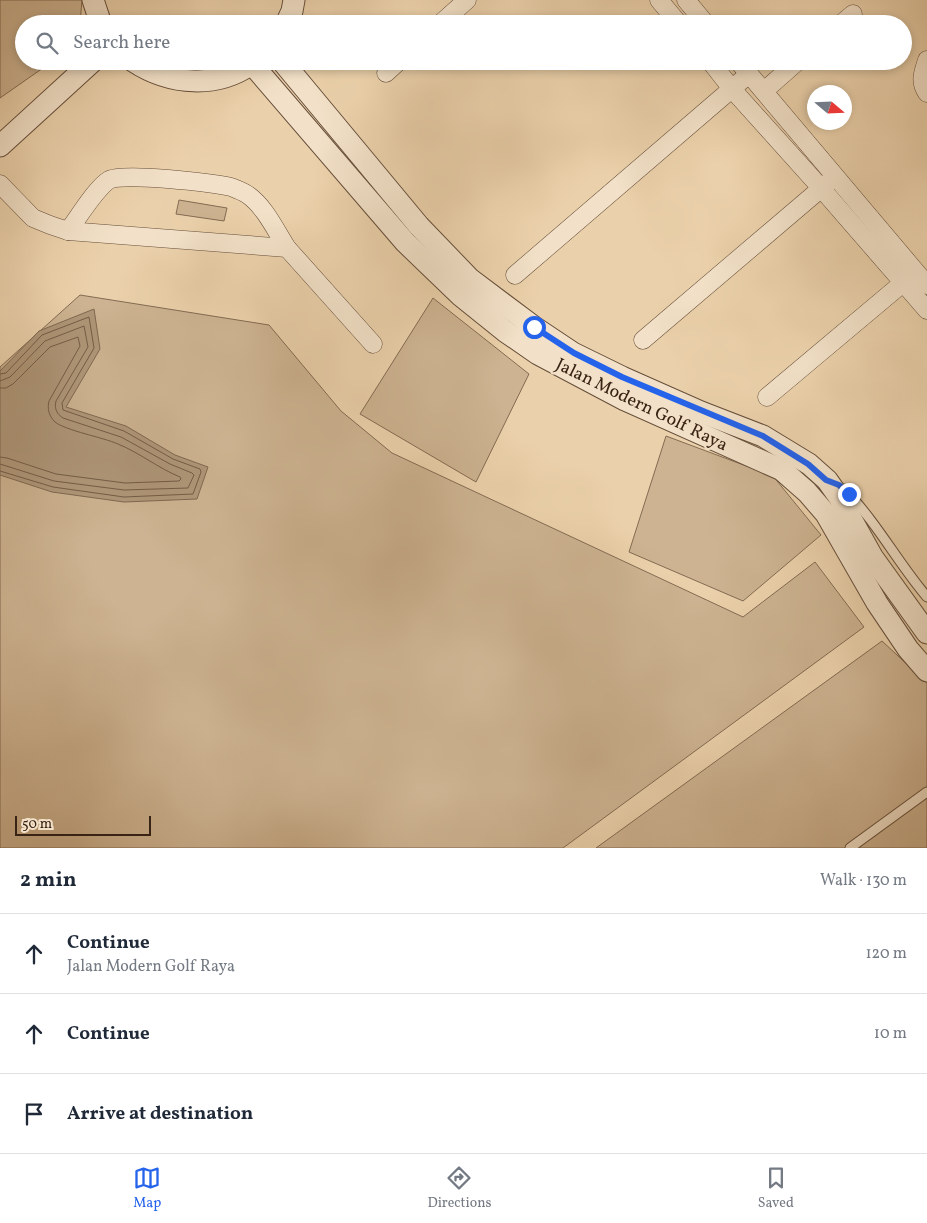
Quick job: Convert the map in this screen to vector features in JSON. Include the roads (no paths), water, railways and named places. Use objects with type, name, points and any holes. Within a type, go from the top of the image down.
[{"type":"street","points":[[93,0],[98,15]]},
{"type":"street","points":[[290,15],[294,0]]},
{"type":"street","points":[[450,15],[467,0]]},
{"type":"street","points":[[686,0],[698,15]]},
{"type":"street","points":[[665,2],[673,15]]},
{"type":"street","points":[[927,60],[922,77],[923,87],[927,93]]},
{"type":"street","points":[[0,146],[83,70]]},
{"type":"street","points":[[146,70],[168,78],[190,82],[211,80],[239,70]]},
{"type":"street","name":"Jalan Modern Golf Raya","points":[[260,70],[405,242],[460,295],[506,332],[538,354],[599,387],[782,470],[807,492],[826,514],[877,603],[908,649],[927,671]]},
{"type":"street","name":"Jalan Modern Golf Raya","points":[[289,70],[419,226],[470,280],[534,327],[574,353],[692,408],[763,436],[808,464],[826,480],[840,497],[873,558],[927,632]]},
{"type":"street","points":[[717,70],[927,310]]},
{"type":"street","points":[[515,275],[732,89],[743,70]]},
{"type":"street","points":[[746,70],[927,285]]},
{"type":"street","points":[[764,91],[788,70]]},
{"type":"street","points":[[68,231],[86,205],[109,180],[120,176],[137,176],[232,188],[249,195],[262,209],[287,248],[372,344]]},
{"type":"street","points":[[642,340],[835,176]]},
{"type":"street","points":[[0,184],[33,218],[50,226],[68,231],[287,248]]},
{"type":"street","points":[[767,397],[904,282]]},
{"type":"lane","points":[[826,480],[839,485],[849,494],[908,575],[927,597]]},
{"type":"lane","points":[[850,848],[927,792]]},
{"type":"water","points":[[94,309],[100,349],[66,407],[126,426],[175,455],[208,467],[197,499],[124,502],[52,492],[0,475],[0,371],[39,331]]}]
